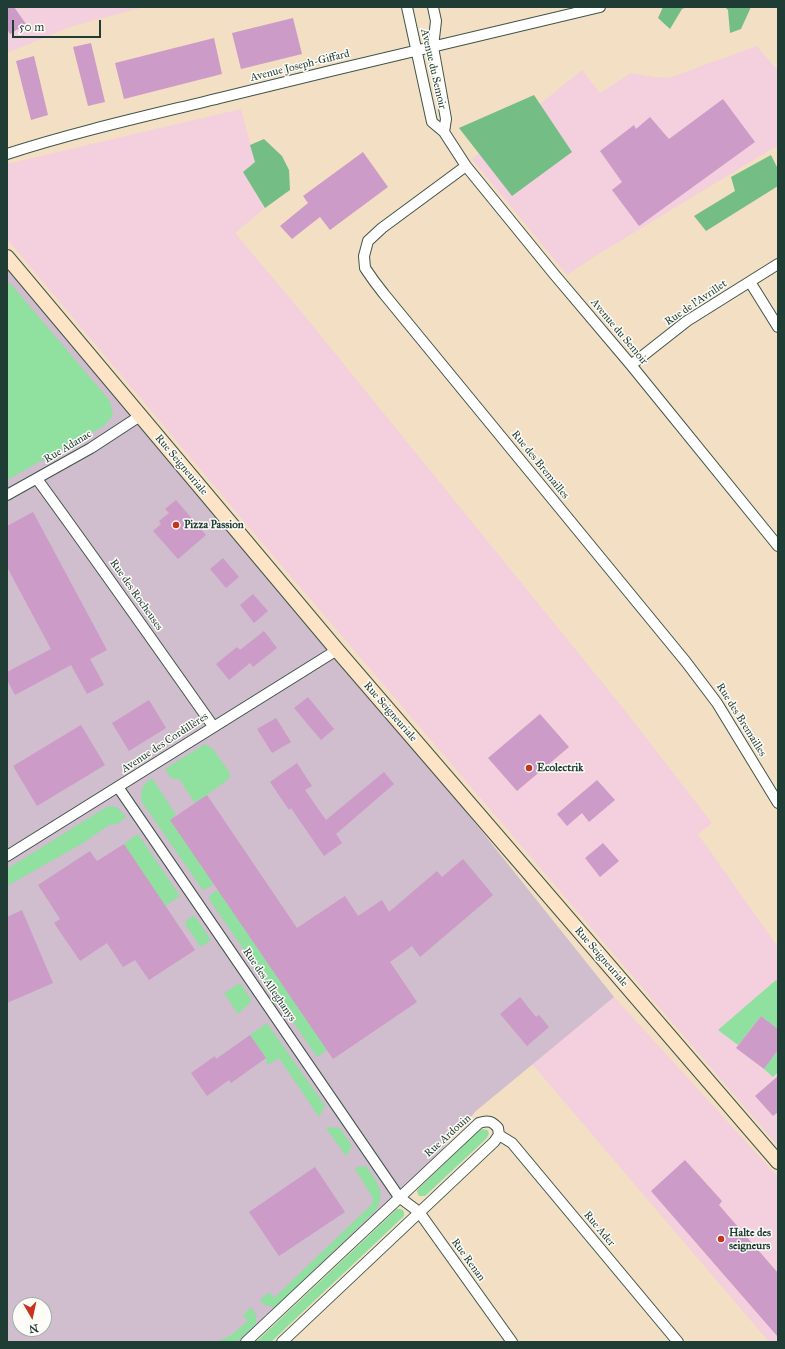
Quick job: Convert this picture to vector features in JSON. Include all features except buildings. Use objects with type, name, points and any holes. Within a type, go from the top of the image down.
[{"type":"street","name":"Avenue du Semoir","points":[[407,7],[432,122],[444,132],[466,166],[631,365],[778,546]]},
{"type":"street","name":"Avenue du Semoir","points":[[433,7],[436,21],[433,47],[446,118],[444,132]]},
{"type":"street","name":"Avenue Joseph-Giffard","points":[[7,154],[44,142],[416,50],[600,7]]},
{"type":"street","name":"Rue des Bremailles","points":[[466,166],[382,228],[368,241],[364,256],[365,268],[384,294],[686,662],[717,703],[778,803]]},
{"type":"street","name":"Rue Seigneuriale","points":[[7,257],[336,650],[777,1158]]},
{"type":"street","name":"Rue de l'Avrillet","points":[[631,365],[687,321],[778,264]]},
{"type":"street","points":[[750,282],[778,328]]},
{"type":"street","name":"Rue Adanac","points":[[7,495],[91,448],[140,416]]},
{"type":"street","name":"Rue des Rocheuses","points":[[37,479],[103,569],[214,726]]},
{"type":"street","name":"Avenue des Cordillères","points":[[7,856],[336,650]]},
{"type":"street","name":"Rue des Alleghanys","points":[[118,787],[399,1197]]},
{"type":"street","name":"Rue Ardouin","points":[[246,1342],[479,1123],[486,1121],[491,1122],[498,1128],[499,1135]]},
{"type":"street","points":[[282,1342],[494,1142],[499,1135]]},
{"type":"street","name":"Rue Ader","points":[[499,1135],[512,1143],[678,1342]]},
{"type":"street","name":"Rue Renan","points":[[399,1197],[419,1212],[512,1342]]},
{"type":"shaded area","points":[[7,7],[144,7],[73,26],[7,53]]},
{"type":"shaded area","points":[[757,46],[778,71],[778,145],[592,258],[567,275],[472,159],[582,70],[600,93],[631,73],[669,78]]},
{"type":"shaded area","points":[[241,109],[255,162],[244,172],[265,208],[235,233],[299,309],[623,708],[712,823],[698,834],[778,947],[777,1145],[247,525],[7,239],[7,164]]},
{"type":"shaded area","points":[[7,257],[337,650],[614,997],[476,1111],[399,1197],[246,1342],[7,1342]]},
{"type":"shaded area","points":[[614,997],[778,1177],[778,1342],[769,1342],[532,1064]]},
{"type":"green space","points":[[663,7],[687,7],[682,9],[670,29],[658,18]]},
{"type":"green space","points":[[725,7],[751,7],[741,29],[730,33],[728,10]]},
{"type":"green space","points":[[534,95],[572,152],[512,196],[459,128]]},
{"type":"green space","points":[[264,139],[282,156],[289,170],[290,190],[265,208],[243,172],[255,162],[250,145]]},
{"type":"green space","points":[[771,155],[778,169],[778,186],[706,231],[694,216],[735,191],[731,177]]},
{"type":"green space","points":[[10,283],[110,401],[113,415],[104,426],[7,480],[7,286]]},
{"type":"green space","points":[[205,744],[213,749],[230,773],[229,779],[195,803],[179,779],[172,779],[165,769]]},
{"type":"green space","points":[[152,778],[176,815],[170,820],[214,884],[204,890],[142,802],[142,788]]},
{"type":"green space","points":[[108,806],[117,807],[126,817],[117,824],[109,825],[83,843],[7,886],[7,869]]},
{"type":"green space","points":[[138,834],[180,896],[165,906],[124,844]]},
{"type":"green space","points":[[218,890],[327,1050],[317,1057],[209,899],[210,895]]},
{"type":"green space","points":[[194,915],[211,940],[201,947],[185,924],[186,921]]},
{"type":"green space","points":[[776,980],[778,982],[778,1029],[761,1016],[738,1045],[718,1030]]},
{"type":"green space","points":[[240,983],[252,1001],[238,1014],[224,993]]},
{"type":"green space","points":[[267,1023],[325,1106],[319,1117],[279,1058],[270,1064],[267,1064],[266,1058],[250,1035]]},
{"type":"green space","points":[[778,1050],[778,1072],[773,1077],[764,1069]]},
{"type":"green space","points":[[326,1128],[340,1128],[352,1146],[346,1156]]},
{"type":"green space","points":[[481,1129],[489,1132],[486,1139],[425,1196],[419,1196],[417,1191],[419,1188]]},
{"type":"green space","points":[[366,1166],[377,1182],[381,1193],[379,1205],[375,1211],[275,1307],[264,1305],[260,1300],[269,1292],[274,1298],[372,1204],[373,1198],[355,1169],[357,1167]]},
{"type":"green space","points":[[397,1209],[403,1210],[404,1216],[271,1342],[256,1342]]},
{"type":"green space","points":[[251,1307],[256,1315],[256,1324],[236,1342],[216,1342],[230,1336],[248,1321],[243,1315]]},
{"type":"place","name":"Pizza Passion","points":[[176,525]]},
{"type":"place","name":"Ecolectrik","points":[[529,768]]},
{"type":"place","name":"Halte des seigneurs","points":[[721,1239]]}]
